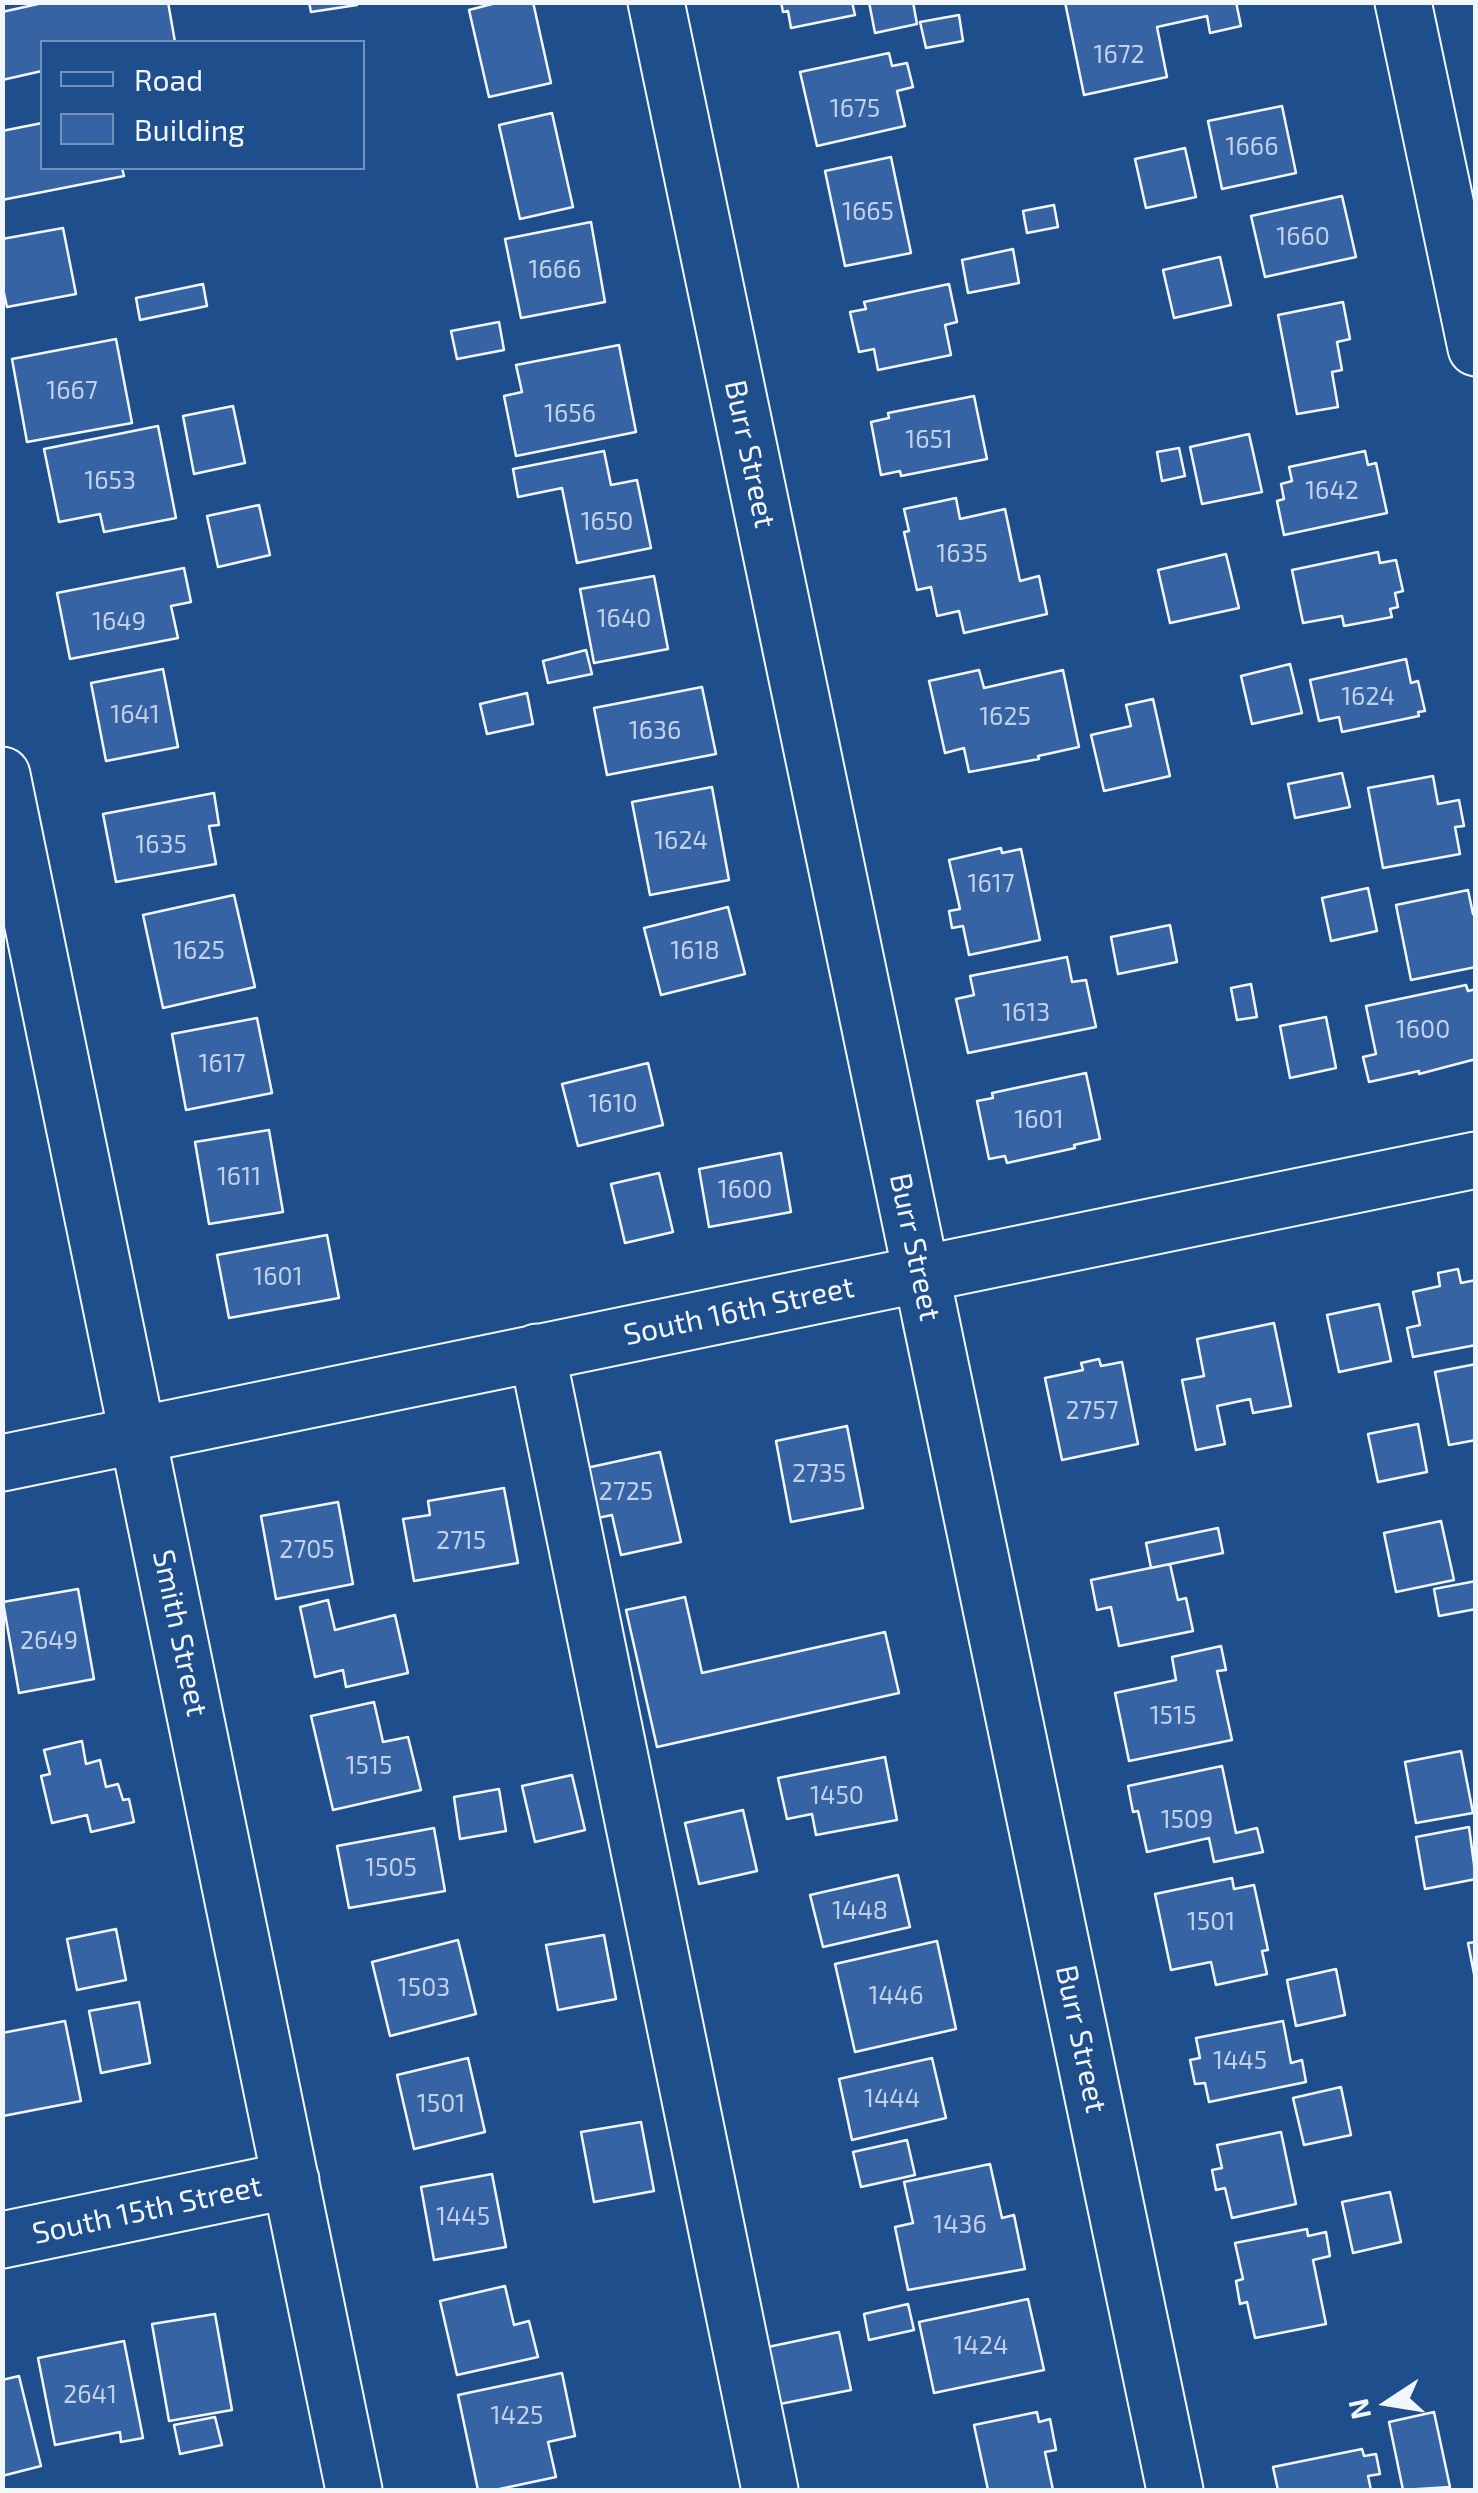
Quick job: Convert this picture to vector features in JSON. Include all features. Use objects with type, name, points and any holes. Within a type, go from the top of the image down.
[{"type":"street","name":"Burr Street","points":[[656,2],[1175,2490]]},
{"type":"street","points":[[1404,2],[1476,348]]},
{"type":"street","name":"Smith Street","points":[[2,776],[354,2490]]},
{"type":"street","name":"South 16th Street","points":[[2,1462],[1476,1160]]},
{"type":"street","points":[[537,1352],[770,2490]]},
{"type":"street","name":"South 15th Street","points":[[2,2240],[291,2180]]},
{"type":"building","points":[[47,2],[168,2],[175,40],[40,40],[40,71],[2,80],[2,12]]},
{"type":"building","points":[[309,2],[356,2],[357,5],[311,12]]},
{"type":"building","points":[[500,2],[533,2],[551,83],[489,97],[469,10]]},
{"type":"building","points":[[781,2],[852,2],[855,15],[791,28],[788,11],[783,12]]},
{"type":"building","points":[[869,2],[913,2],[917,24],[875,33]]},
{"type":"building","points":[[1065,2],[1236,2],[1241,26],[1210,33],[1207,16],[1157,27],[1167,77],[1084,95]]},
{"type":"building","points":[[959,15],[963,41],[926,48],[920,22]]},
{"type":"building","points":[[889,53],[892,66],[907,63],[913,87],[897,91],[905,126],[817,146],[800,72]]},
{"type":"building","points":[[1282,106],[1296,173],[1222,189],[1208,121]]},
{"type":"building","points":[[552,113],[573,207],[520,219],[499,125]]},
{"type":"building","points":[[40,123],[40,170],[122,170],[124,176],[2,200],[2,131]]},
{"type":"building","points":[[1185,148],[1196,197],[1146,208],[1135,159]]},
{"type":"building","points":[[891,157],[911,253],[845,266],[825,171]]},
{"type":"building","points":[[1342,196],[1356,257],[1265,277],[1251,216]]},
{"type":"building","points":[[1054,205],[1058,227],[1027,233],[1023,211]]},
{"type":"building","points":[[591,222],[605,302],[521,318],[505,239]]},
{"type":"building","points":[[63,228],[76,294],[7,307],[2,284],[2,239]]},
{"type":"building","points":[[1013,249],[1019,283],[968,293],[962,260]]},
{"type":"building","points":[[1220,257],[1231,305],[1174,318],[1163,270]]},
{"type":"building","points":[[203,284],[207,306],[140,320],[136,298]]},
{"type":"building","points":[[949,284],[957,322],[945,325],[951,355],[878,370],[874,349],[859,352],[850,312],[866,309],[864,302]]},
{"type":"building","points":[[1343,302],[1350,339],[1337,342],[1342,370],[1332,372],[1338,407],[1297,414],[1278,315]]},
{"type":"building","points":[[499,322],[504,350],[457,359],[451,331]]},
{"type":"building","points":[[116,339],[132,423],[27,442],[12,359]]},
{"type":"building","points":[[619,345],[636,432],[516,456],[504,396],[522,392],[516,365]]},
{"type":"building","points":[[974,396],[987,459],[901,476],[900,471],[881,475],[871,422],[889,418],[888,413]]},
{"type":"building","points":[[233,406],[245,463],[194,474],[183,416]]},
{"type":"building","points":[[158,426],[176,518],[104,532],[100,514],[59,522],[44,449]]},
{"type":"building","points":[[1249,434],[1262,492],[1202,504],[1190,447]]},
{"type":"building","points":[[1179,448],[1185,476],[1162,481],[1157,452]]},
{"type":"building","points":[[604,451],[611,485],[637,480],[651,548],[577,563],[562,488],[518,497],[513,469]]},
{"type":"building","points":[[1365,451],[1368,465],[1376,463],[1387,513],[1284,535],[1277,501],[1284,499],[1281,484],[1292,481],[1289,467]]},
{"type":"building","points":[[956,498],[960,519],[1005,509],[1020,581],[1039,576],[1047,614],[964,633],[959,611],[937,616],[931,587],[917,590],[904,532],[909,531],[904,509]]},
{"type":"building","points":[[259,505],[270,555],[218,567],[207,516]]},
{"type":"building","points":[[1378,552],[1380,563],[1396,560],[1403,591],[1395,593],[1398,607],[1390,609],[1392,617],[1344,626],[1342,616],[1303,623],[1292,570]]},
{"type":"building","points":[[1226,554],[1239,608],[1170,623],[1158,570]]},
{"type":"building","points":[[184,568],[191,602],[171,606],[178,638],[70,659],[57,593]]},
{"type":"building","points":[[654,576],[668,649],[594,663],[580,589]]},
{"type":"building","points":[[586,650],[592,674],[548,683],[543,661]]},
{"type":"building","points":[[1406,659],[1411,683],[1418,681],[1425,711],[1418,712],[1419,716],[1342,732],[1339,717],[1319,721],[1310,680]]},
{"type":"building","points":[[1290,664],[1302,713],[1252,724],[1241,676]]},
{"type":"building","points":[[163,669],[178,747],[106,761],[91,683]]},
{"type":"building","points":[[979,670],[984,688],[1063,670],[1079,747],[969,772],[964,748],[945,753],[929,681]]},
{"type":"building","points":[[702,687],[716,754],[607,775],[594,708]]},
{"type":"building","points":[[527,693],[533,724],[487,734],[480,704]]},
{"type":"building","points":[[1153,699],[1170,776],[1104,791],[1091,735],[1131,726],[1126,705]]},
{"type":"building","points":[[1342,773],[1350,807],[1295,818],[1288,784]]},
{"type":"building","points":[[1433,776],[1438,804],[1459,800],[1464,826],[1455,827],[1460,854],[1383,868],[1368,788]]},
{"type":"building","points":[[712,787],[729,880],[650,895],[632,802]]},
{"type":"building","points":[[214,793],[219,825],[209,826],[216,864],[116,882],[103,814]]},
{"type":"building","points":[[1001,848],[1002,853],[1021,849],[1040,940],[969,955],[963,926],[952,928],[949,911],[960,909],[949,860]]},
{"type":"building","points":[[1368,888],[1377,931],[1331,941],[1322,898]]},
{"type":"building","points":[[1468,890],[1476,914],[1476,967],[1411,980],[1396,905]]},
{"type":"building","points":[[234,895],[255,987],[163,1008],[143,915]]},
{"type":"building","points":[[728,907],[745,974],[661,995],[644,928]]},
{"type":"building","points":[[1170,925],[1177,962],[1118,974],[1111,937]]},
{"type":"building","points":[[1067,957],[1072,982],[1086,980],[1096,1027],[968,1053],[956,999],[974,995],[970,976]]},
{"type":"building","points":[[1251,984],[1257,1017],[1237,1020],[1231,988]]},
{"type":"building","points":[[1466,985],[1468,991],[1476,989],[1476,1059],[1369,1082],[1363,1057],[1376,1054],[1366,1006]]},
{"type":"building","points":[[1326,1017],[1336,1068],[1290,1078],[1280,1026]]},
{"type":"building","points":[[257,1018],[272,1093],[186,1110],[172,1034]]},
{"type":"building","points":[[648,1063],[663,1125],[578,1146],[562,1084]]},
{"type":"building","points":[[1086,1073],[1100,1139],[1007,1163],[1005,1156],[989,1159],[977,1101],[993,1098],[992,1093]]},
{"type":"building","points":[[269,1130],[283,1212],[209,1224],[195,1142]]},
{"type":"building","points":[[781,1153],[791,1212],[709,1227],[699,1169]]},
{"type":"building","points":[[659,1173],[673,1232],[625,1243],[611,1184]]},
{"type":"building","points":[[327,1235],[339,1298],[229,1318],[217,1255]]},
{"type":"building","points":[[1458,1269],[1461,1283],[1476,1280],[1476,1345],[1413,1357],[1407,1328],[1420,1325],[1413,1292],[1440,1286],[1438,1273]]},
{"type":"building","points":[[1379,1304],[1391,1361],[1339,1372],[1327,1315]]},
{"type":"building","points":[[1274,1323],[1291,1406],[1253,1413],[1250,1399],[1217,1406],[1225,1444],[1196,1450],[1182,1380],[1204,1376],[1197,1339]]},
{"type":"building","points":[[1099,1359],[1101,1366],[1122,1362],[1138,1444],[1062,1460],[1045,1378],[1083,1370],[1081,1363]]},
{"type":"building","points":[[1476,1364],[1476,1440],[1449,1445],[1435,1372]]},
{"type":"building","points":[[1418,1424],[1427,1472],[1378,1482],[1368,1434]]},
{"type":"building","points":[[847,1426],[863,1508],[791,1522],[776,1441]]},
{"type":"building","points":[[660,1452],[681,1542],[621,1555],[612,1515],[588,1520],[577,1470]]},
{"type":"building","points":[[504,1488],[518,1563],[414,1581],[403,1519],[430,1515],[428,1501]]},
{"type":"building","points":[[338,1502],[353,1584],[276,1599],[261,1516]]},
{"type":"building","points":[[1441,1521],[1454,1580],[1396,1592],[1384,1533]]},
{"type":"building","points":[[1218,1528],[1223,1553],[1151,1568],[1146,1543]]},
{"type":"building","points":[[1170,1564],[1178,1600],[1186,1598],[1193,1631],[1119,1646],[1111,1607],[1097,1610],[1091,1580]]},
{"type":"building","points":[[1476,1581],[1476,1609],[1439,1616],[1434,1589]]},
{"type":"building","points":[[78,1589],[94,1679],[19,1693],[3,1602]]},
{"type":"building","points":[[685,1597],[702,1673],[885,1632],[899,1693],[657,1747],[626,1610]]},
{"type":"building","points":[[328,1600],[335,1630],[395,1615],[408,1673],[346,1687],[343,1670],[315,1677],[300,1607]]},
{"type":"building","points":[[1221,1646],[1226,1670],[1217,1671],[1232,1740],[1129,1761],[1115,1693],[1176,1680],[1172,1657]]},
{"type":"building","points":[[374,1702],[383,1742],[408,1737],[421,1790],[333,1810],[311,1716]]},
{"type":"building","points":[[82,1741],[86,1764],[100,1760],[106,1787],[118,1784],[123,1800],[129,1799],[134,1822],[91,1832],[87,1815],[52,1823],[41,1776],[50,1774],[44,1750]]},
{"type":"building","points":[[1461,1751],[1473,1813],[1416,1823],[1405,1762]]},
{"type":"building","points":[[885,1757],[897,1820],[816,1835],[812,1814],[787,1819],[778,1778]]},
{"type":"building","points":[[1222,1766],[1236,1833],[1257,1828],[1263,1852],[1214,1862],[1209,1838],[1147,1852],[1128,1786]]},
{"type":"building","points":[[572,1775],[585,1830],[535,1842],[522,1786]]},
{"type":"building","points":[[499,1789],[506,1831],[460,1839],[454,1797]]},
{"type":"building","points":[[743,1810],[757,1871],[699,1884],[685,1823]]},
{"type":"building","points":[[1469,1827],[1476,1879],[1425,1889],[1416,1837]]},
{"type":"building","points":[[434,1828],[445,1891],[349,1908],[337,1846]]},
{"type":"building","points":[[898,1875],[910,1927],[823,1947],[810,1895]]},
{"type":"building","points":[[1232,1878],[1234,1889],[1254,1885],[1268,1950],[1262,1951],[1267,1974],[1216,1985],[1211,1962],[1171,1970],[1155,1894]]},
{"type":"building","points":[[116,1929],[126,1980],[77,1990],[67,1939]]},
{"type":"building","points":[[604,1935],[616,1999],[558,2010],[546,1945]]},
{"type":"building","points":[[458,1940],[476,2014],[390,2036],[372,1962]]},
{"type":"building","points":[[937,1941],[956,2029],[855,2052],[835,1964]]},
{"type":"building","points":[[1476,1942],[1476,1984],[1468,1943]]},
{"type":"building","points":[[1336,1969],[1345,2015],[1296,2026],[1287,1980]]},
{"type":"building","points":[[139,2002],[150,2063],[101,2073],[89,2011]]},
{"type":"building","points":[[65,2021],[81,2101],[3,2116],[2,2033]]},
{"type":"building","points":[[1283,2021],[1291,2063],[1302,2060],[1306,2082],[1209,2102],[1205,2083],[1195,2084],[1190,2060],[1200,2058],[1196,2038]]},
{"type":"building","points":[[468,2058],[485,2132],[414,2149],[397,2075]]},
{"type":"building","points":[[932,2058],[946,2118],[852,2140],[839,2079]]},
{"type":"building","points":[[1341,2087],[1351,2135],[1304,2145],[1293,2098]]},
{"type":"building","points":[[641,2122],[654,2191],[594,2202],[581,2132]]},
{"type":"building","points":[[1281,2132],[1296,2204],[1232,2218],[1225,2188],[1216,2190],[1212,2170],[1222,2168],[1217,2145]]},
{"type":"building","points":[[907,2140],[915,2175],[861,2187],[853,2152]]},
{"type":"building","points":[[990,2164],[1002,2218],[1014,2215],[1025,2269],[908,2290],[895,2227],[913,2223],[904,2182]]},
{"type":"building","points":[[492,2174],[506,2247],[434,2260],[421,2187]]},
{"type":"building","points":[[1390,2192],[1401,2242],[1353,2253],[1342,2202]]},
{"type":"building","points":[[1307,2229],[1308,2236],[1326,2232],[1330,2256],[1313,2260],[1326,2324],[1255,2338],[1247,2302],[1240,2304],[1236,2281],[1243,2279],[1235,2243]]},
{"type":"building","points":[[505,2286],[514,2325],[529,2321],[538,2357],[457,2375],[440,2301]]},
{"type":"building","points":[[1028,2299],[1044,2370],[934,2393],[919,2322]]},
{"type":"building","points":[[908,2304],[914,2330],[869,2340],[864,2314]]},
{"type":"building","points":[[215,2314],[232,2410],[169,2421],[152,2324]]},
{"type":"building","points":[[839,2332],[851,2390],[780,2404],[768,2347]]},
{"type":"building","points":[[124,2341],[143,2438],[121,2442],[120,2432],[55,2445],[38,2358]]},
{"type":"building","points":[[562,2373],[575,2436],[548,2442],[556,2477],[478,2490],[458,2395]]},
{"type":"building","points":[[19,2376],[41,2466],[2,2476],[2,2380]]},
{"type":"building","points":[[1037,2412],[1039,2422],[1050,2419],[1056,2450],[1045,2452],[1053,2490],[988,2490],[974,2425]]},
{"type":"building","points":[[1434,2412],[1450,2487],[1403,2490],[1389,2422]]},
{"type":"building","points":[[215,2417],[222,2445],[180,2454],[174,2425]]},
{"type":"building","points":[[1362,2449],[1364,2456],[1376,2454],[1380,2474],[1368,2476],[1371,2490],[1278,2490],[1273,2467]]}]
